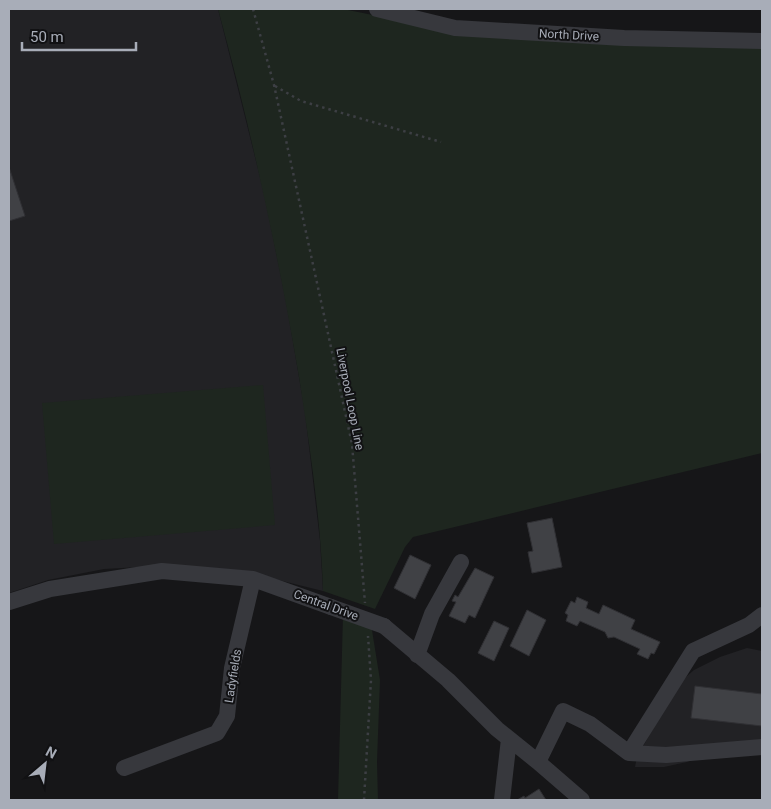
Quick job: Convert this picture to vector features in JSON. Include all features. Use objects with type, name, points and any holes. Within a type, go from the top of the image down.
[{"type":"street","name":"North Drive","points":[[377,9],[455,28],[624,38],[762,41]]},
{"type":"street","points":[[417,655],[432,614],[461,562]]},
{"type":"street","name":"Central Drive","points":[[9,602],[50,589],[162,571],[253,579],[384,626],[448,680],[509,739],[582,800]]},
{"type":"street","name":"Ladyfields","points":[[124,768],[217,733],[227,716],[232,668],[253,579]]},
{"type":"street","points":[[629,753],[692,651],[759,622]]},
{"type":"street","points":[[538,762],[563,711],[590,724],[629,753],[666,755],[762,746]]},
{"type":"street","points":[[502,800],[509,739]]},
{"type":"path","name":"Liverpool Loop Line","points":[[253,9],[274,85],[352,444],[366,611]]},
{"type":"path","points":[[274,85],[300,101],[441,142]]},
{"type":"path","points":[[364,800],[371,680],[367,630]]},
{"type":"shaded area","points":[[9,9],[218,9],[264,193],[286,301],[305,412],[320,541],[323,591],[250,573],[159,566],[104,569],[48,580],[9,593]]},
{"type":"shaded area","points":[[218,9],[343,9],[462,33],[762,45],[762,453],[413,537],[405,547],[375,609],[323,591],[314,484],[291,331],[253,146]]},
{"type":"shaded area","points":[[263,385],[275,525],[54,544],[42,403]]},
{"type":"shaded area","points":[[343,615],[371,624],[380,680],[377,762],[378,800],[338,800]]},
{"type":"shaded area","points":[[747,648],[762,651],[762,740],[709,752],[687,762],[664,767],[635,767],[637,757],[679,683],[694,670],[720,657]]},
{"type":"building","points":[[9,167],[25,216],[9,221]]},
{"type":"building","points":[[552,518],[562,567],[532,573],[528,552],[533,551],[527,523]]},
{"type":"building","points":[[410,555],[431,565],[415,599],[394,588]]},
{"type":"building","points":[[475,568],[494,577],[475,618],[469,615],[465,623],[449,616],[456,602],[452,601],[455,595],[458,597]]},
{"type":"building","points":[[577,597],[588,602],[586,608],[599,614],[603,605],[635,620],[631,629],[660,642],[654,654],[651,653],[648,659],[637,654],[640,649],[614,637],[608,638],[605,632],[580,621],[577,626],[566,621],[568,615],[565,613],[571,601],[575,603]]},
{"type":"building","points":[[527,610],[546,620],[529,656],[510,646]]},
{"type":"building","points":[[494,621],[509,628],[494,661],[478,653]]},
{"type":"building","points":[[695,686],[762,694],[762,726],[691,718]]},
{"type":"building","points":[[539,789],[546,800],[517,800],[524,796],[525,798]]}]
